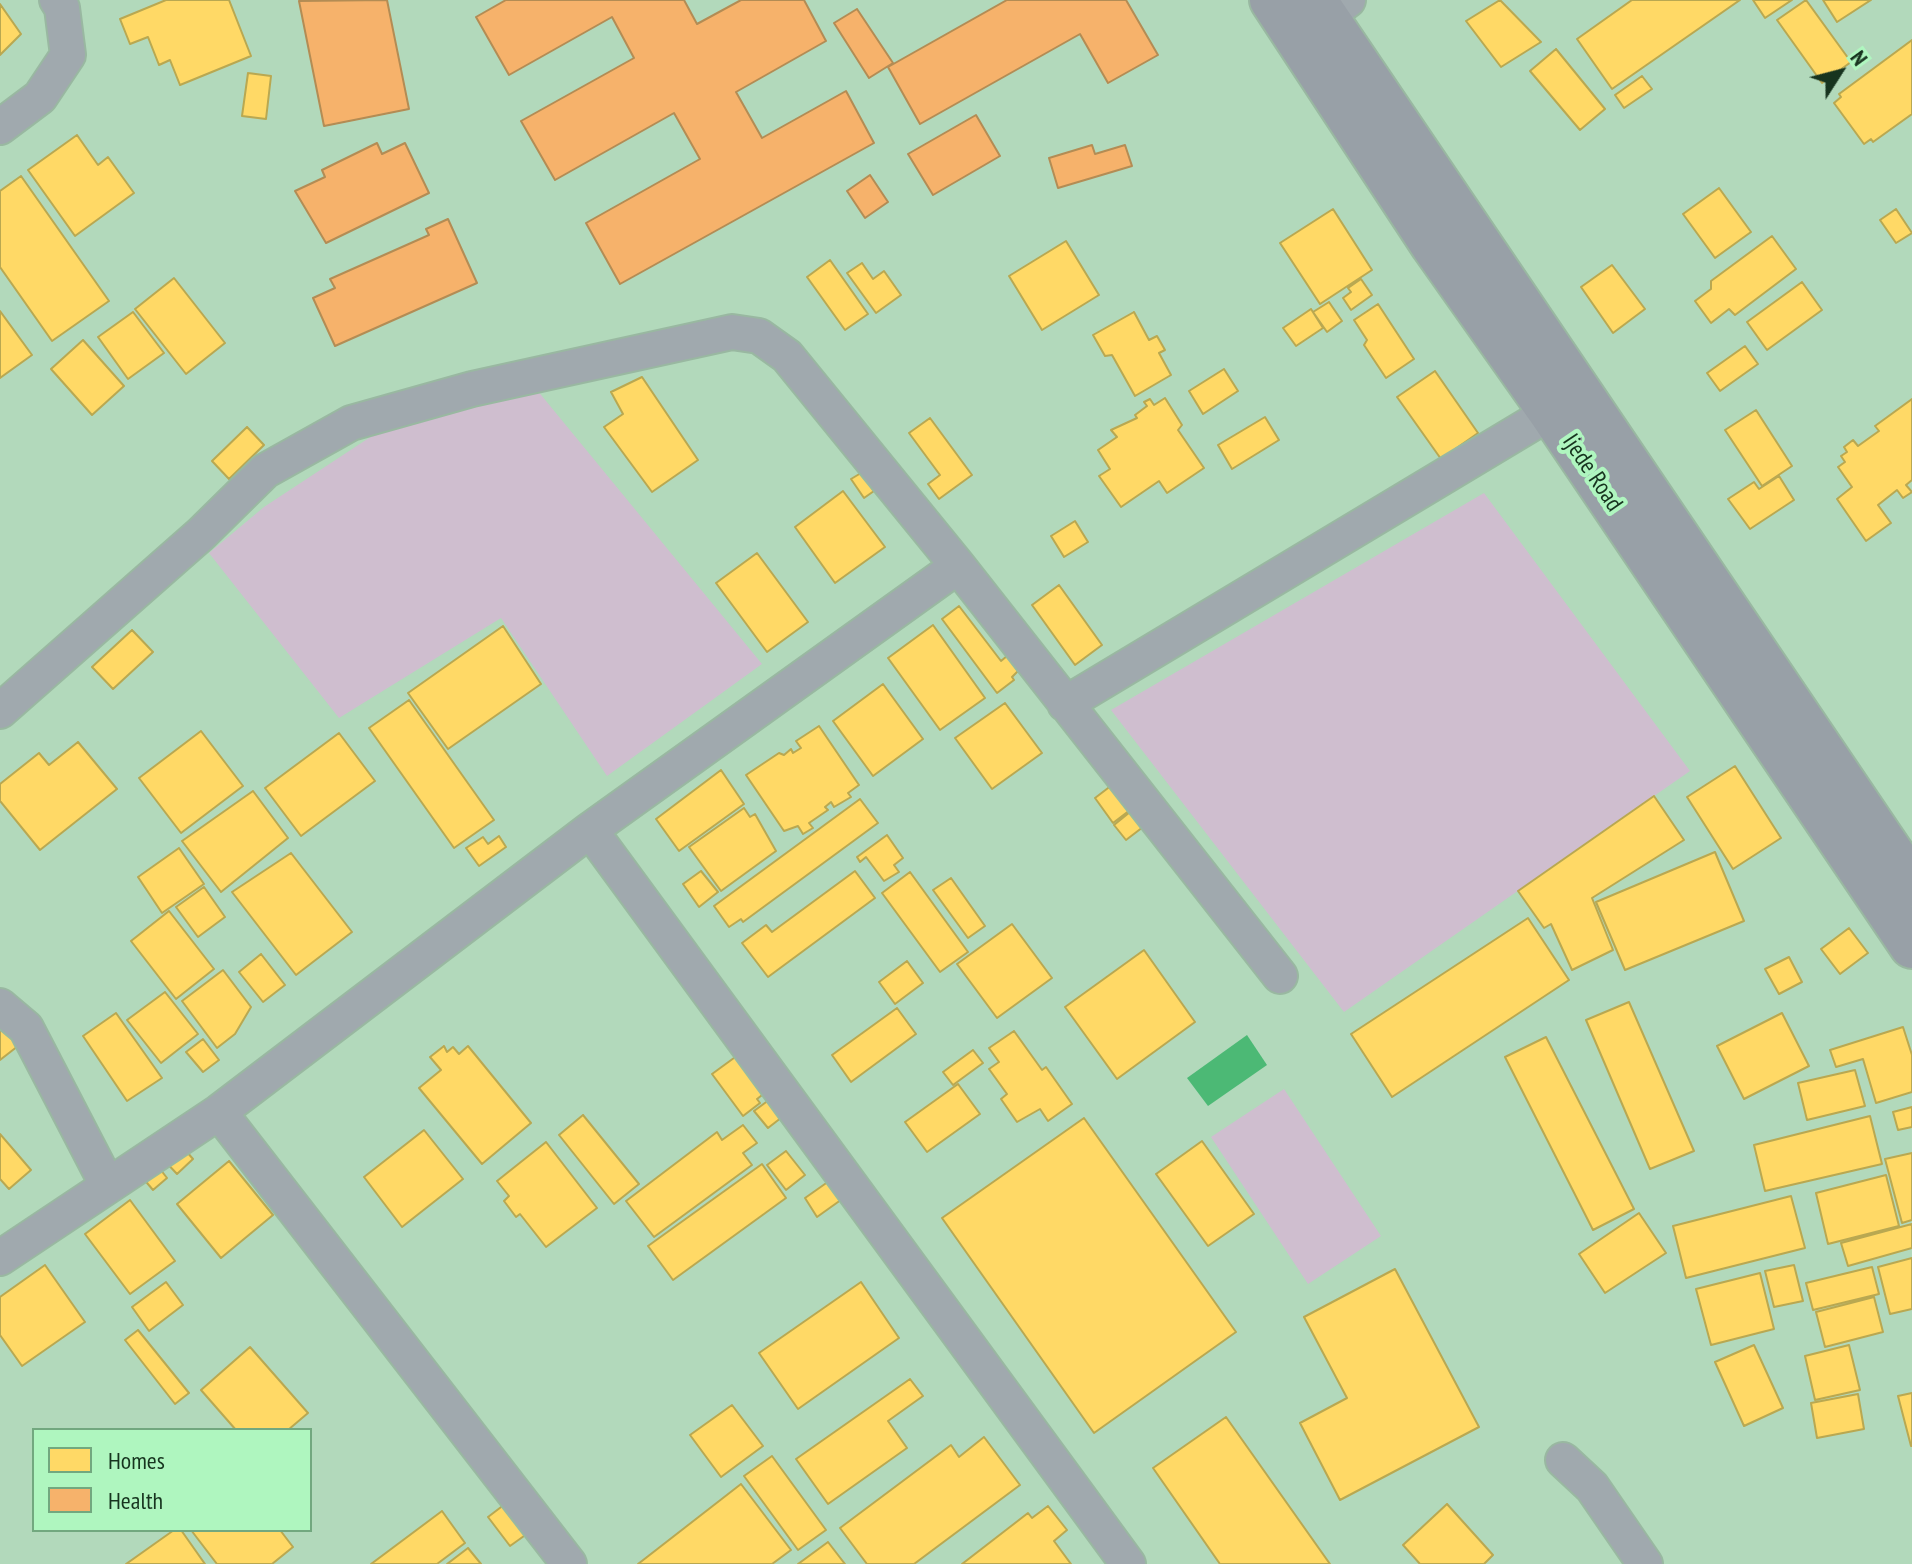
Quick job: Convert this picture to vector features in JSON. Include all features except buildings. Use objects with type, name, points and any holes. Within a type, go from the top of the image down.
[{"type":"main road","name":"Ijede Road","points":[[1272,0],[1449,234],[1912,884]]},
{"type":"main road","name":"Ijede Road","points":[[1329,6],[1449,234],[1551,412],[1912,946]]},
{"type":"street","points":[[0,127],[40,97],[68,55],[62,8],[57,0]]},
{"type":"street","points":[[0,711],[201,534],[265,471],[351,423],[472,389],[732,332],[759,336],[787,356],[958,566],[1280,976]]},
{"type":"street","points":[[1065,704],[1551,412]]},
{"type":"street","points":[[0,1258],[219,1112],[590,830],[958,566]]},
{"type":"street","points":[[590,830],[1128,1564]]},
{"type":"street","points":[[0,1006],[26,1028],[108,1186]]},
{"type":"street","points":[[219,1112],[569,1564]]},
{"type":"street","points":[[1563,1460],[1592,1487],[1645,1564]]},
{"type":"shaded area","points":[[537,390],[762,664],[607,776],[501,618],[339,718],[209,553],[264,507],[381,430]]},
{"type":"shaded area","points":[[1484,493],[1690,771],[1344,1012],[1111,710]]},
{"type":"shaded area","points":[[1247,1035],[1267,1065],[1208,1106],[1187,1078]]},
{"type":"shaded area","points":[[1284,1089],[1381,1236],[1308,1284],[1211,1137]]}]
